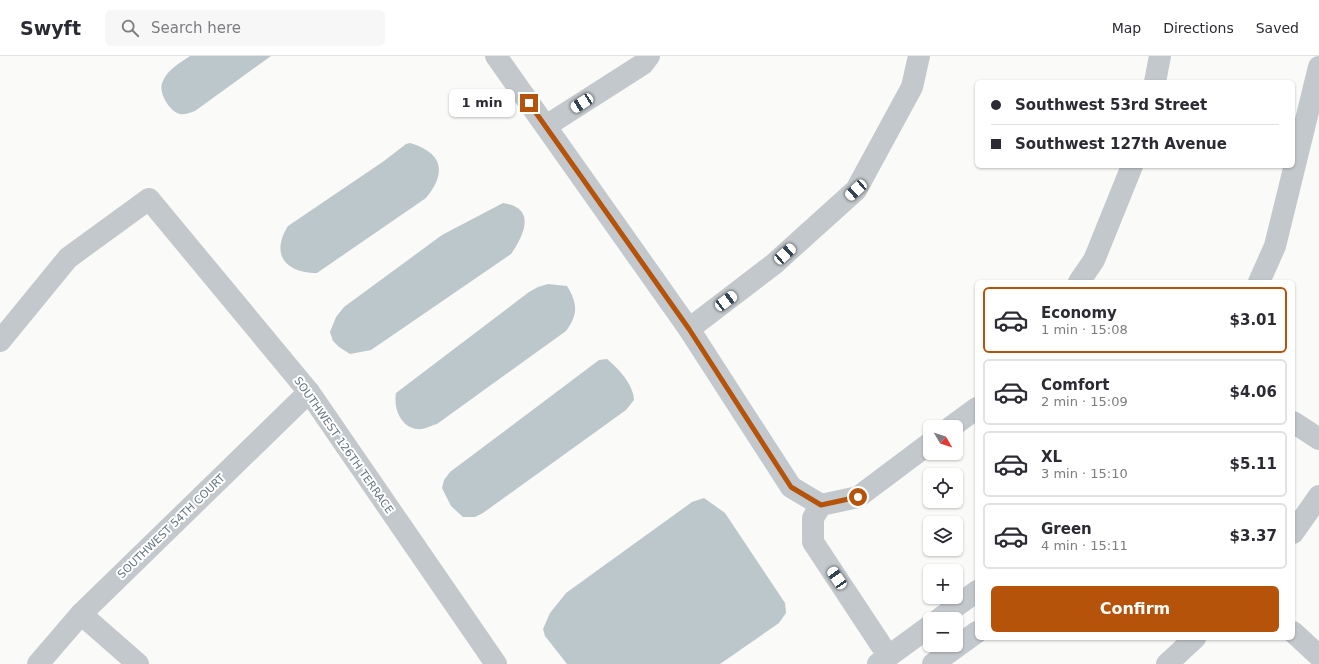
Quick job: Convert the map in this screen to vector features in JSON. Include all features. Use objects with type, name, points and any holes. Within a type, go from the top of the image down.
[{"type":"street","points":[[496,56],[689,329],[791,487],[821,505],[858,497],[923,448]]},
{"type":"street","points":[[546,126],[643,64],[649,56]]},
{"type":"street","points":[[689,329],[774,264],[856,190],[912,87],[920,56]]},
{"type":"street","points":[[1155,80],[1160,56]]},
{"type":"street","points":[[1295,165],[1319,67]]},
{"type":"street","points":[[1079,280],[1094,260],[1131,168]]},
{"type":"street","points":[[1260,280],[1275,246],[1294,168]]},
{"type":"street","name":"SOUTHWEST 126TH TERRACE","points":[[0,341],[68,258],[149,199],[309,392],[496,664]]},
{"type":"street","name":"SOUTHWEST 54TH COURT","points":[[38,664],[81,614],[309,392]]},
{"type":"street","points":[[961,420],[975,409]]},
{"type":"street","points":[[1295,423],[1319,439]]},
{"type":"street","points":[[1295,530],[1319,496]]},
{"type":"street","points":[[821,505],[813,518],[813,542],[879,654],[923,630]]},
{"type":"street","points":[[948,612],[975,592]]},
{"type":"street","points":[[81,614],[138,664]]},
{"type":"street","points":[[933,664],[975,633]]},
{"type":"street","points":[[1295,634],[1319,656]]},
{"type":"street","points":[[1167,664],[1193,640]]},
{"type":"shaded area","points":[[190,56],[271,56],[195,111],[180,114],[168,105],[163,95],[162,85],[165,77],[171,70]]},
{"type":"shaded area","points":[[410,143],[429,152],[438,164],[439,172],[437,180],[433,189],[426,198],[317,273],[297,270],[289,266],[281,254],[283,236],[288,226],[384,161],[406,144]]},
{"type":"shaded area","points":[[503,203],[514,206],[520,210],[524,216],[525,223],[523,231],[511,254],[371,350],[350,354],[333,341],[330,332],[336,317],[344,307],[442,235]]},
{"type":"shaded area","points":[[548,284],[567,286],[571,292],[575,309],[573,320],[566,331],[437,424],[422,429],[415,429],[404,423],[400,418],[396,406],[396,393],[529,292]]},
{"type":"shaded area","points":[[607,359],[621,372],[631,388],[634,400],[626,410],[483,513],[475,517],[463,517],[451,506],[442,488],[444,480],[450,472],[599,360]]},
{"type":"shaded area","points":[[704,498],[725,513],[785,603],[786,613],[779,623],[720,664],[567,664],[545,636],[543,629],[550,613],[566,593],[692,502]]},
{"type":"route","points":[[529,103],[689,329],[791,487],[821,505],[858,497]]}]
